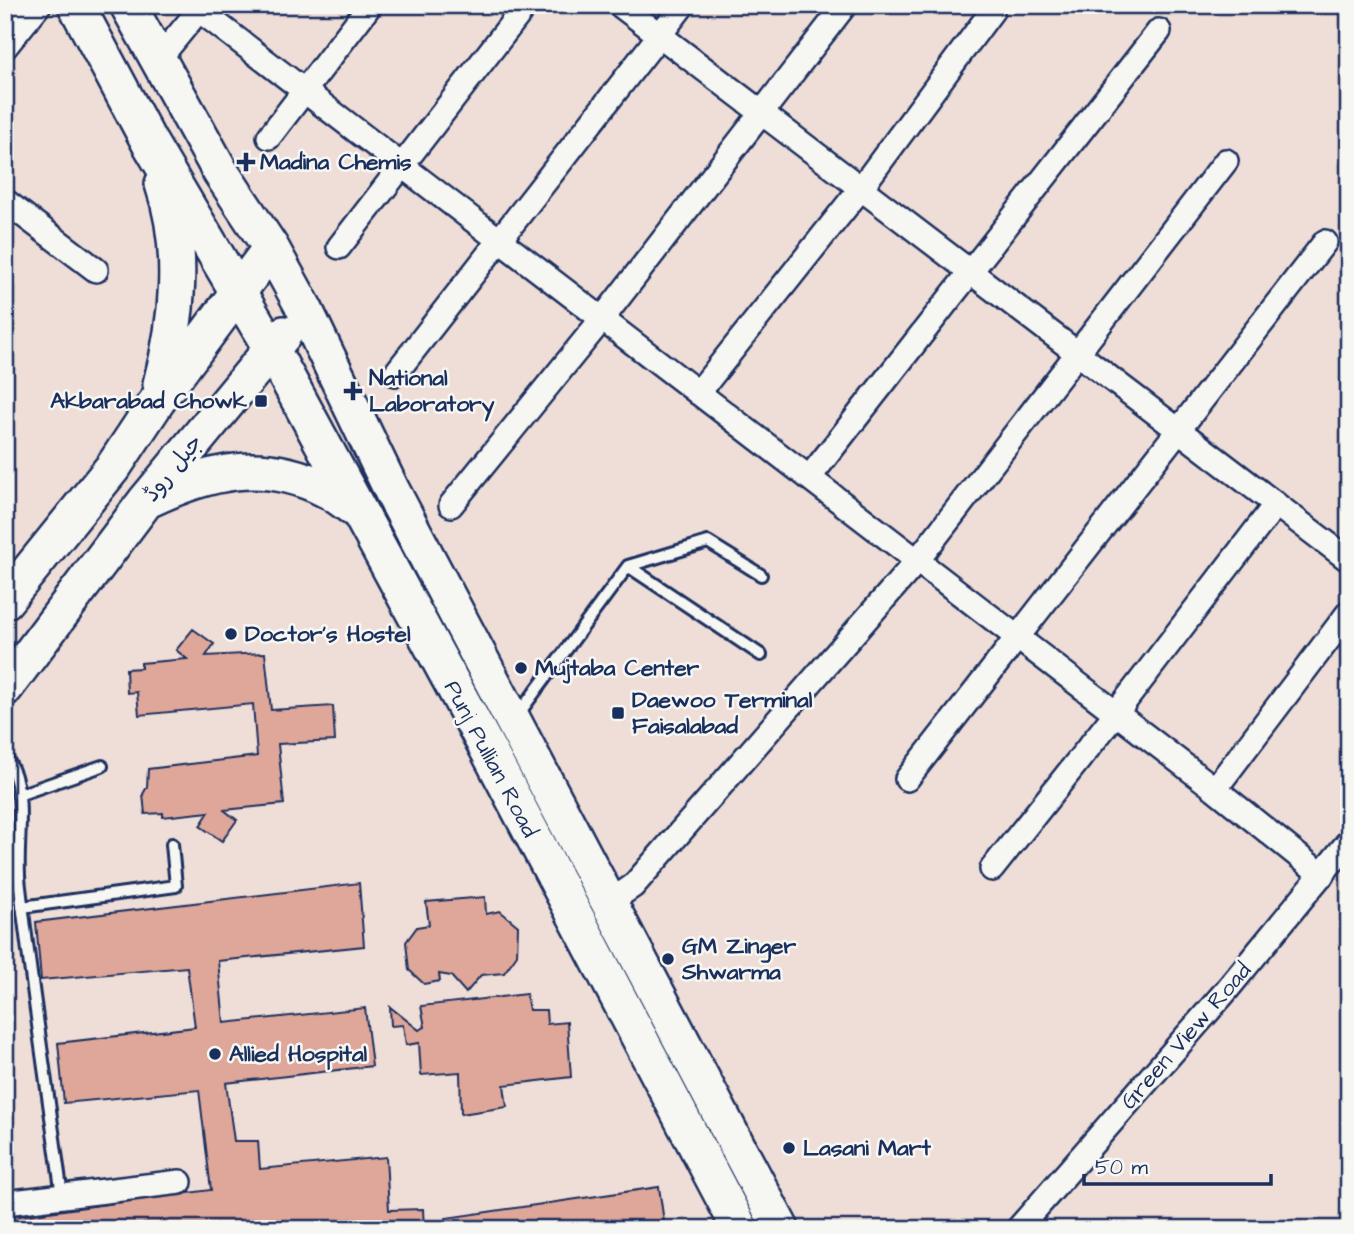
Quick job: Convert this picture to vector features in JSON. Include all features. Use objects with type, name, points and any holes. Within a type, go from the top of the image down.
[{"type":"main road","points":[[76,5],[148,140],[237,292]]},
{"type":"main road","points":[[128,5],[220,171],[271,248],[305,310]]},
{"type":"main road","points":[[148,140],[166,191],[175,243],[176,283],[171,350],[157,401]]},
{"type":"main road","name":"جیل روڈ","points":[[5,601],[114,466],[157,401],[271,248]]},
{"type":"main road","name":"Punj Pullian Road","points":[[237,292],[271,348],[356,510],[608,903],[781,1229]]},
{"type":"main road","name":"جیل روڈ","points":[[5,688],[145,502],[305,310]]},
{"type":"main road","name":"Punj Pullian Road","points":[[305,310],[392,491],[499,735],[740,1229]]},
{"type":"main road","points":[[145,502],[181,484],[216,473],[253,470],[290,475],[325,489],[356,510]]},
{"type":"street","points":[[5,47],[33,13],[8,5]]},
{"type":"street","points":[[269,137],[370,5]]},
{"type":"street","points":[[339,247],[526,5]]},
{"type":"street","points":[[620,5],[1349,560]]},
{"type":"street","points":[[395,374],[683,5]]},
{"type":"street","points":[[451,505],[602,319],[845,5]]},
{"type":"street","points":[[159,60],[201,8],[306,92],[1215,789],[1322,875]]},
{"type":"street","points":[[698,393],[861,188],[992,11]]},
{"type":"street","points":[[809,478],[1159,31]]},
{"type":"street","points":[[608,903],[633,886],[917,561],[1226,161]]},
{"type":"street","points":[[5,201],[96,270]]},
{"type":"street","points":[[907,779],[1325,242]]},
{"type":"street","points":[[992,869],[1276,504]]},
{"type":"street","points":[[1215,789],[1349,612]]},
{"type":"street","name":"Green View Road","points":[[1018,1229],[1225,992],[1349,841]]},
{"type":"street","points":[[5,1203],[180,1182]]},
{"type":"lane","points":[[499,735],[628,566],[708,542],[761,575]]},
{"type":"lane","points":[[628,566],[761,654]]},
{"type":"lane","points":[[5,756],[14,769],[18,795],[19,883],[62,1196]]},
{"type":"lane","points":[[18,795],[102,766]]},
{"type":"lane","points":[[22,906],[176,886],[172,844]]},
{"type":"lane","points":[[5,867],[19,852]]},
{"type":"building","points":[[193,629],[214,644],[206,656],[265,653],[271,710],[333,706],[335,741],[278,744],[284,804],[224,810],[237,820],[222,841],[200,826],[209,812],[163,817],[163,813],[145,814],[143,794],[147,787],[148,769],[257,756],[253,704],[139,715],[137,692],[127,693],[126,669],[141,668],[141,663],[187,659],[176,650]]},
{"type":"building","name":"Allied Hospital","points":[[359,883],[364,946],[218,961],[224,1023],[365,1008],[372,1066],[226,1083],[234,1141],[258,1141],[260,1169],[386,1157],[389,1210],[423,1209],[424,1229],[5,1229],[5,1218],[211,1190],[199,1090],[64,1103],[58,1043],[195,1027],[187,967],[41,980],[36,922]]},
{"type":"building","points":[[485,897],[486,914],[500,911],[518,926],[517,955],[504,973],[481,975],[466,993],[451,976],[439,974],[440,981],[424,984],[409,970],[406,942],[417,927],[429,925],[426,902]]},
{"type":"building","name":"Allied Hospital","points":[[526,994],[529,1010],[546,1010],[547,1024],[567,1022],[571,1077],[504,1085],[507,1107],[461,1114],[460,1072],[421,1075],[419,1043],[406,1045],[403,1025],[391,1026],[390,1007],[419,1030],[425,1027],[421,1006]]},
{"type":"building","points":[[659,1187],[665,1229],[447,1229],[446,1218]]},
{"type":"place","name":"Madina Chemis","points":[[246,162]]},
{"type":"place","name":"National Laboratory","points":[[353,391]]},
{"type":"place","name":"Akbarabad Chowk","points":[[261,401]]},
{"type":"place","name":"Doctor's Hostel","points":[[231,634]]},
{"type":"place","name":"Mujtaba Center","points":[[521,668]]},
{"type":"place","name":"Daewoo Terminal Faisalabad","points":[[618,713]]},
{"type":"place","name":"GM Zinger Shwarma","points":[[668,959]]},
{"type":"place","name":"Allied Hospital","points":[[215,1054]]},
{"type":"place","name":"Lasani Mart","points":[[789,1148]]}]
